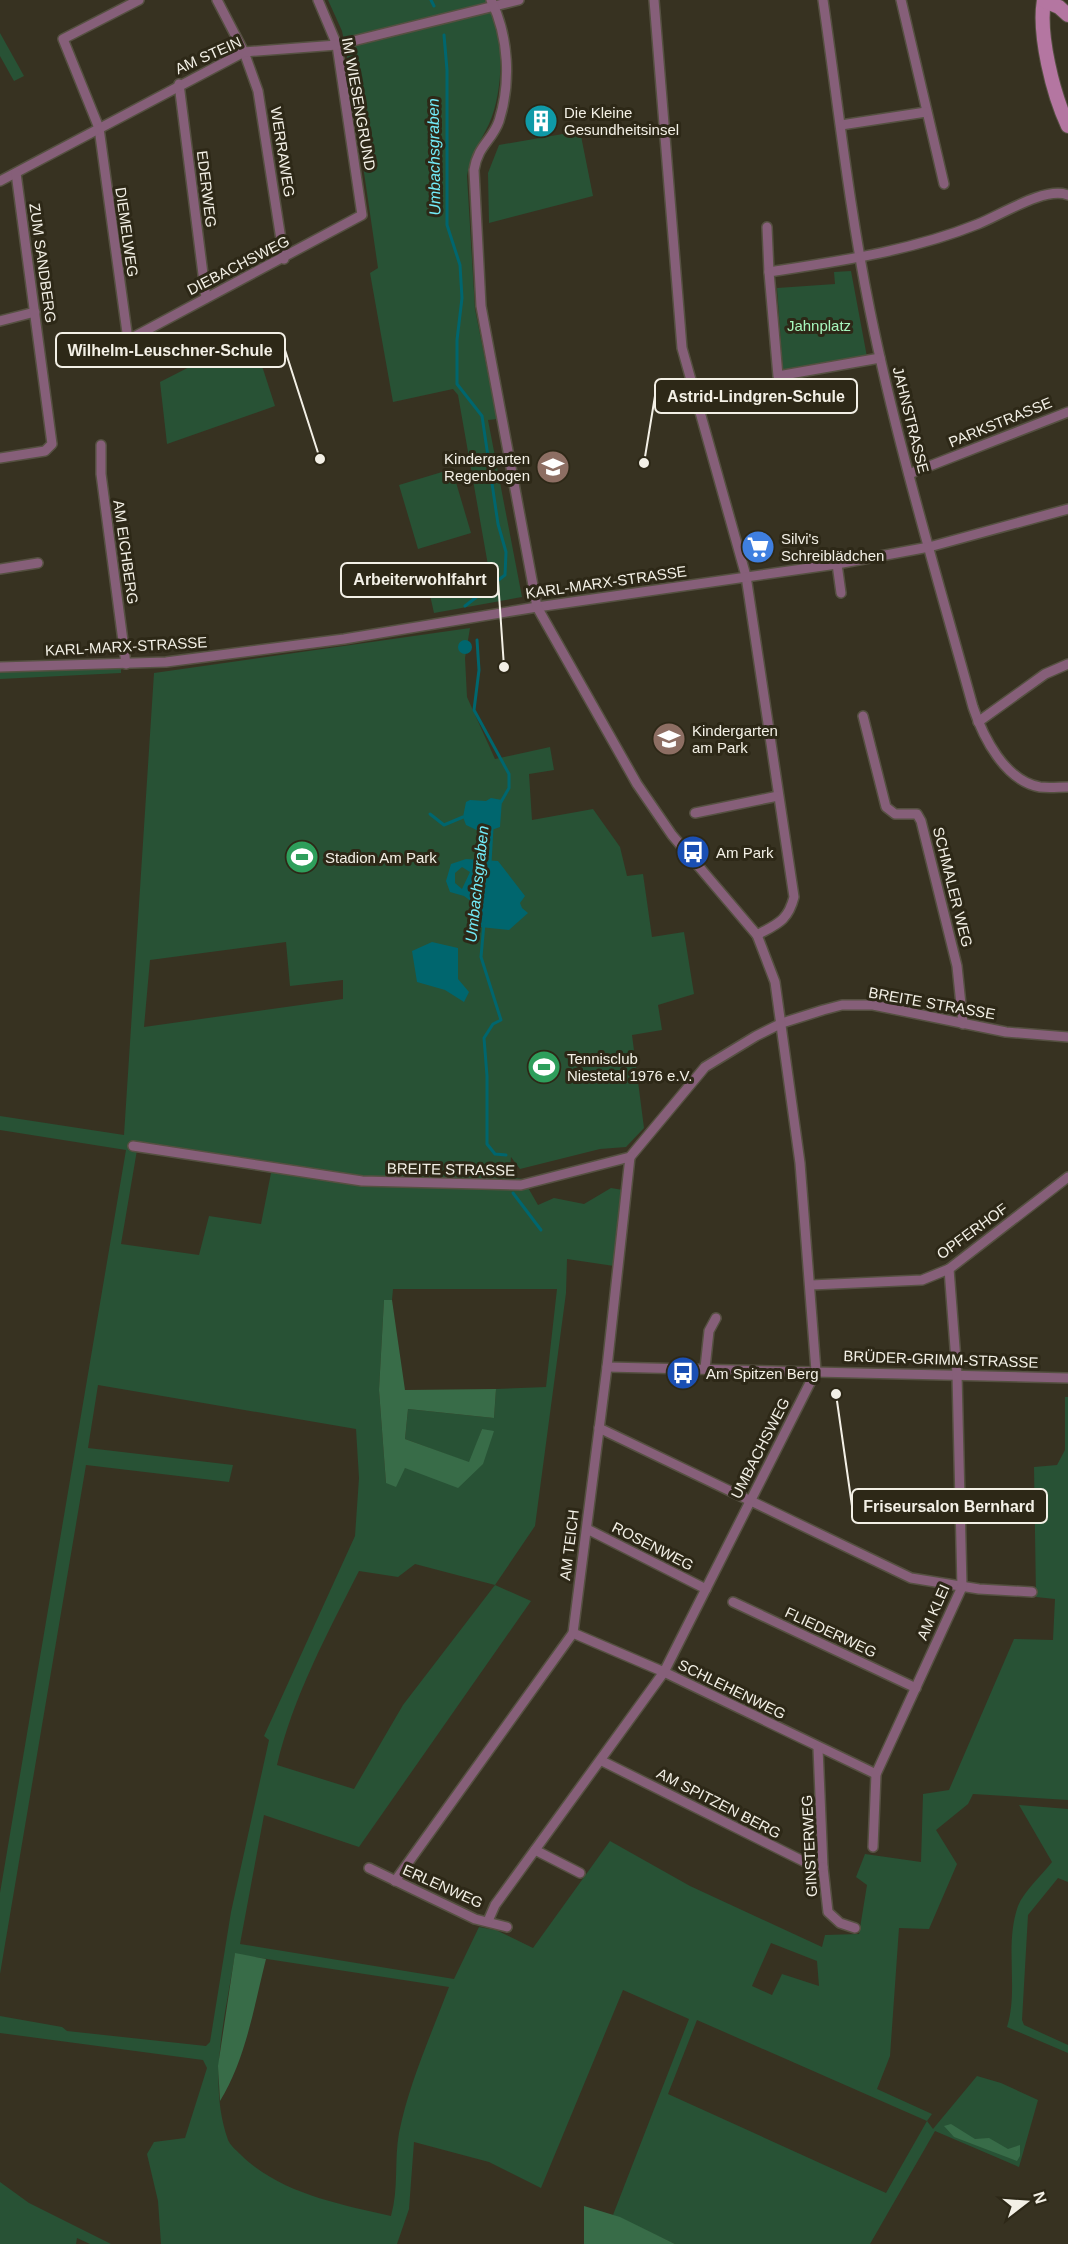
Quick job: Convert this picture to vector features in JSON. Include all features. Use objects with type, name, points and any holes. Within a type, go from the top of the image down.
[{"type":"main road","points":[[1068,15],[1045,0],[1042,25],[1055,85],[1068,126]]},
{"type":"street","name":"DIEMELWEG","points":[[128,340],[99,128],[63,39],[139,0]]},
{"type":"street","name":"IM WIESENGRUND","points":[[318,0],[337,45],[362,215]]},
{"type":"street","name":"AM STEIN","points":[[0,181],[179,84],[244,52],[337,45],[493,3],[519,0]]},
{"type":"street","points":[[654,0],[682,348],[746,576],[794,897],[790,913],[777,924],[757,935]]},
{"type":"street","name":"JAHNSTRASSE","points":[[823,0],[860,258],[880,358],[928,547],[978,722],[1001,760],[1014,775],[1038,787],[1068,787]]},
{"type":"street","points":[[901,0],[944,184]]},
{"type":"street","name":"WERRAWEG","points":[[217,1],[244,52],[258,91],[284,259]]},
{"type":"street","points":[[493,3],[506,43],[506,84],[498,123],[477,154],[474,170],[481,296],[537,607],[653,810],[757,935],[775,982],[800,1163],[816,1371]]},
{"type":"street","name":"EDERWEG","points":[[179,84],[206,298]]},
{"type":"street","points":[[841,125],[926,111]]},
{"type":"street","name":"ZUM SANDBERG","points":[[0,458],[45,451],[52,444],[16,173]]},
{"type":"street","points":[[769,272],[870,257],[964,230],[1053,193],[1068,195]]},
{"type":"street","name":"DIEBACHSWEG","points":[[128,340],[284,259],[362,215]]},
{"type":"street","points":[[767,227],[778,376],[880,358]]},
{"type":"street","points":[[0,321],[35,312]]},
{"type":"street","name":"PARKSTRASSE","points":[[909,474],[1068,412]]},
{"type":"street","name":"AM EICHBERG","points":[[101,445],[101,474],[126,664]]},
{"type":"street","name":"KARL-MARX-STRASSE","points":[[0,667],[126,664],[335,640],[537,607],[837,564],[928,547],[1068,509]]},
{"type":"street","points":[[0,569],[38,563]]},
{"type":"street","points":[[837,564],[841,593]]},
{"type":"street","points":[[978,722],[1045,674],[1068,664]]},
{"type":"street","name":"SCHMALER WEG","points":[[863,716],[886,807],[895,814],[917,814],[921,821],[957,966],[963,1024]]},
{"type":"street","points":[[695,813],[778,796]]},
{"type":"street","name":"BREITE STRASSE","points":[[133,1146],[362,1181],[521,1185],[630,1157],[705,1067],[782,1023],[842,1005],[873,1005],[1006,1032],[1068,1037]]},
{"type":"street","name":"AM TEICH","points":[[395,1881],[573,1633],[607,1367],[630,1157]]},
{"type":"street","name":"OPFERHOF","points":[[811,1285],[922,1280],[949,1269],[1068,1177]]},
{"type":"street","name":"AM KLEI","points":[[873,1847],[876,1774],[962,1587],[957,1374],[949,1269]]},
{"type":"street","points":[[705,1368],[709,1331],[716,1318]]},
{"type":"street","name":"BRÜDER-GRIMM-STRASSE","points":[[607,1367],[1068,1378]]},
{"type":"street","name":"UMBACHSWEG","points":[[488,1921],[495,1905],[602,1761],[664,1672],[816,1371]]},
{"type":"street","points":[[598,1428],[911,1578],[962,1587],[1032,1592]]},
{"type":"street","name":"ROSENWEG","points":[[587,1529],[706,1589]]},
{"type":"street","name":"FLIEDERWEG","points":[[733,1602],[916,1688]]},
{"type":"street","name":"SCHLEHENWEG","points":[[573,1633],[664,1672],[876,1774]]},
{"type":"street","name":"GINSTERWEG","points":[[818,1748],[823,1867],[828,1912],[840,1923],[855,1928]]},
{"type":"street","name":"AM SPITZEN BERG","points":[[602,1761],[813,1866],[823,1867]]},
{"type":"street","points":[[535,1850],[580,1873]]},
{"type":"street","name":"ERLENWEG","points":[[369,1868],[475,1919],[507,1927]]},
{"type":"green space","points":[[328,0],[488,0],[494,13],[500,45],[498,95],[489,124],[473,155],[467,176],[475,309],[497,419],[488,420],[522,597],[434,613],[428,586],[489,571],[458,395],[453,389],[393,402],[370,273],[378,268],[346,50],[342,31]]},
{"type":"green space","points":[[0,33],[24,76],[14,81],[0,56]]},
{"type":"green space","points":[[580,131],[593,196],[489,223],[488,173],[499,145]]},
{"type":"green space","name":"Jahnplatz","points":[[851,271],[867,357],[783,371],[777,288],[835,284],[834,272]]},
{"type":"green space","points":[[252,335],[275,406],[167,444],[160,382]]},
{"type":"green space","points":[[452,469],[471,533],[418,549],[399,485]]},
{"type":"green space","points":[[470,628],[465,658],[467,697],[495,759],[550,747],[554,770],[529,774],[532,820],[593,809],[620,847],[627,876],[643,874],[652,937],[684,932],[694,994],[658,1005],[662,1030],[632,1035],[644,1128],[626,1147],[600,1149],[520,1169],[511,1157],[509,1177],[523,1179],[538,1205],[554,1198],[584,1204],[611,1188],[623,1190],[614,1266],[567,1259],[566,1293],[535,1526],[495,1585],[531,1601],[359,1847],[264,1815],[240,1944],[454,1979],[479,1927],[496,1930],[533,1948],[610,1841],[690,1886],[822,1947],[825,1935],[859,1934],[867,1885],[856,1877],[865,1854],[921,1862],[923,1794],[949,1790],[1014,1639],[1053,1640],[1055,1599],[1036,1597],[1034,1467],[1057,1465],[1065,1450],[1065,1397],[1068,1397],[1068,1800],[973,1794],[968,1804],[936,1830],[957,1864],[929,1929],[899,1928],[890,2056],[877,2089],[932,2114],[927,2121],[933,2129],[977,2076],[1001,2083],[1038,2100],[1019,2167],[935,2131],[870,2244],[675,2244],[613,2215],[689,2019],[623,1990],[541,2188],[489,2162],[414,2142],[409,2209],[397,2244],[161,2244],[158,2201],[147,2154],[154,2142],[185,2138],[207,2068],[203,2060],[0,2033],[0,2016],[62,2027],[67,2031],[206,2046],[210,2042],[231,1912],[269,1740],[264,1736],[355,1536],[359,1478],[356,1429],[98,1385],[88,1448],[233,1465],[229,1482],[86,1465],[0,1974],[0,1893],[126,1150],[0,1130],[0,1116],[124,1135],[154,673]],"holes":[[[286,942],[290,986],[343,980],[343,999],[144,1027],[150,960]],[[137,1150],[271,1173],[261,1224],[209,1216],[199,1255],[121,1244]],[[393,1289],[557,1289],[546,1387],[496,1389],[494,1418],[408,1409],[405,1439],[470,1463],[482,1429],[483,1464],[405,1468],[386,1483],[379,1390],[384,1300],[392,1300]],[[415,1564],[495,1585],[403,1705],[354,1789],[277,1765],[302,1690],[359,1571],[398,1577]],[[771,1943],[817,1961],[819,1986],[782,1974],[772,1995],[752,1986]],[[235,1954],[449,1987],[421,2059],[403,2114],[391,2216],[291,2188],[256,2167],[230,2144],[222,2117],[219,2094],[220,2047]],[[697,2020],[927,2121],[886,2193],[668,2094]]]},
{"type":"green space","points":[[121,667],[121,673],[0,679],[0,671]]},
{"type":"green space","points":[[384,1300],[392,1300],[405,1390],[496,1389],[494,1418],[408,1409],[405,1439],[469,1462],[482,1429],[494,1431],[483,1464],[458,1488],[405,1468],[396,1487],[386,1483],[379,1390]]},
{"type":"green space","points":[[1019,1805],[1068,1809],[1068,1882],[1058,1878],[1028,1915],[1022,2020],[1024,2025],[1068,2045],[1068,2053],[1007,2027],[1012,1998],[1012,1936],[1018,1906],[1052,1862]]},
{"type":"green space","points":[[235,1953],[266,1959],[243,2050],[220,2101],[218,2066]]},
{"type":"green space","points":[[951,2124],[975,2139],[989,2138],[1008,2149],[1020,2145],[1020,2156],[1017,2161],[954,2137],[944,2126]]},
{"type":"green space","points":[[0,2182],[29,2203],[111,2244],[90,2244],[77,2238],[76,2244],[0,2244]]},
{"type":"green space","points":[[584,2206],[620,2217],[675,2244],[584,2244]]},
{"type":"water","points":[[465,640],[470,642],[472,647],[470,652],[465,654],[460,652],[458,647],[460,642]]},
{"type":"water","points":[[491,798],[502,800],[500,827],[483,833],[466,825],[463,817],[466,802],[486,801]]},
{"type":"water","points":[[466,859],[498,861],[525,896],[520,903],[528,913],[509,930],[480,927],[475,904],[464,896],[450,892],[446,881],[451,864]],"holes":[[[462,867],[470,872],[462,889],[455,883],[455,873]]]},
{"type":"water","points":[[432,942],[458,948],[458,979],[469,992],[464,1002],[445,990],[417,982],[412,951]]},
{"type":"waterway","name":"Umbachsgraben","points":[[431,0],[434,6]]},
{"type":"waterway","name":"Umbachsgraben","points":[[444,35],[447,70],[447,225],[460,265],[462,298],[457,340],[457,384],[482,416],[498,524],[506,552],[505,575],[465,606]]},
{"type":"waterway","name":"Umbachsgraben","points":[[477,640],[479,670],[474,710],[509,774],[509,788],[501,802]]},
{"type":"waterway","points":[[430,814],[444,825],[463,817]]},
{"type":"waterway","name":"Umbachsgraben","points":[[490,863],[492,828]]},
{"type":"waterway","name":"Umbachsgraben","points":[[484,923],[481,957],[501,1020],[493,1024],[484,1038],[487,1076],[487,1144],[495,1154],[506,1155]]},
{"type":"waterway","name":"Umbachsgraben","points":[[513,1193],[541,1230]]},
{"type":"place","name":"Die Kleine Gesundheitsinsel","points":[[541,121]]},
{"type":"place","name":"Wilhelm-Leuschner-Schule","points":[[320,459]]},
{"type":"place","name":"Astrid-Lindgren-Schule","points":[[644,463]]},
{"type":"place","name":"Kindergarten Regenbogen","points":[[553,467]]},
{"type":"place","name":"Silvi's Schreiblädchen","points":[[758,547]]},
{"type":"place","name":"Arbeiterwohlfahrt","points":[[504,667]]},
{"type":"place","name":"Kindergarten am Park","points":[[669,739]]},
{"type":"place","name":"Am Park","points":[[693,852]]},
{"type":"place","name":"Stadion Am Park","points":[[302,857]]},
{"type":"place","name":"Tennisclub Niestetal 1976 e.V.","points":[[544,1067]]},
{"type":"place","name":"Am Spitzen Berg","points":[[683,1373]]},
{"type":"place","name":"Friseursalon Bernhard","points":[[836,1394]]}]
